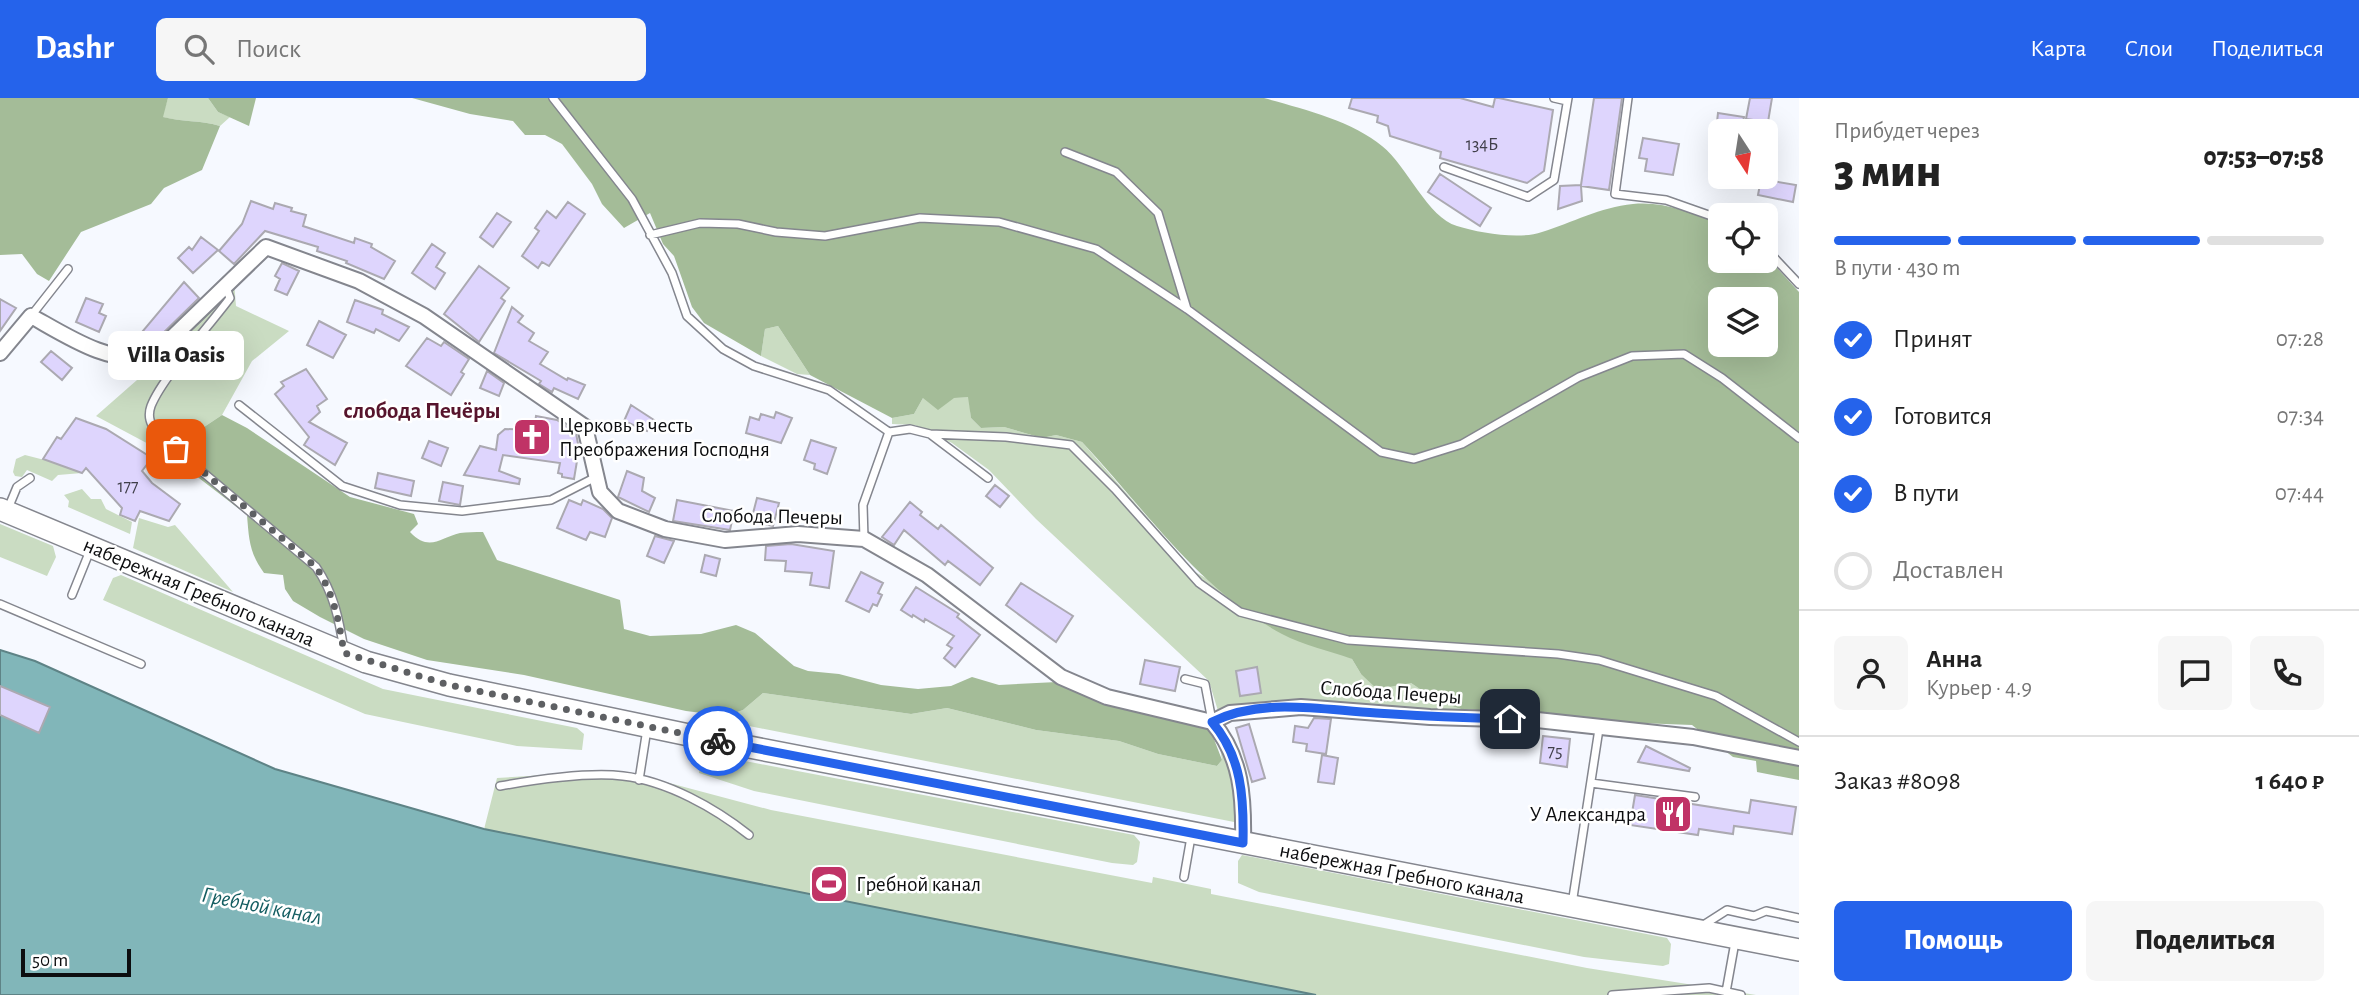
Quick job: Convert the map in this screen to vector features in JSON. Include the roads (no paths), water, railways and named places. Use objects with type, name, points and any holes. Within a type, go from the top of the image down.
[{"type":"street","name":"Слобода Печеры","points":[[31,316],[85,345],[134,360],[153,356],[266,247],[359,281],[424,316],[585,428],[600,492],[618,511],[692,537],[725,541],[798,534],[864,539],[927,575],[1061,677],[1107,697],[1212,722],[1230,713],[1301,707],[1430,717],[1537,720],[1600,729],[1693,737],[1799,758]]},
{"type":"street","points":[[0,353],[31,316]]},
{"type":"street","name":"набережная Гребного канала","points":[[3,510],[344,653],[449,685],[648,727],[1799,950]]},
{"type":"street","points":[[1212,722],[1228,740],[1237,765],[1244,807],[1243,843]]},
{"type":"lane","points":[[553,98],[632,199],[672,274],[687,316],[723,349],[754,366],[829,390],[889,432],[910,429],[930,434],[1006,437],[1070,445],[1115,488],[1199,583],[1240,612],[1348,640],[1558,654],[1599,660],[1716,696],[1799,741]]},
{"type":"lane","points":[[1444,167],[1528,197],[1554,180],[1568,99],[1554,98]]},
{"type":"lane","points":[[1628,98],[1615,194],[1666,200],[1708,215]]},
{"type":"lane","points":[[1065,152],[1116,172],[1158,213],[1187,309]]},
{"type":"lane","points":[[650,235],[700,223],[738,224],[776,232],[825,236],[920,218],[999,222],[1096,249],[1187,309],[1381,452],[1414,459],[1462,444],[1579,377],[1632,356],[1684,354],[1722,378],[1799,438]]},
{"type":"lane","points":[[1778,262],[1799,284]]},
{"type":"lane","points":[[31,316],[68,269]]},
{"type":"lane","points":[[225,284],[230,298],[163,387],[151,407],[149,419],[156,433],[316,567],[327,584],[338,613],[344,653]]},
{"type":"lane","points":[[239,405],[342,486],[400,505],[462,511],[551,500],[596,477]]},
{"type":"lane","points":[[864,539],[863,505],[889,432]]},
{"type":"lane","points":[[930,434],[988,478]]},
{"type":"lane","points":[[3,510],[17,487],[30,478]]},
{"type":"lane","points":[[72,595],[92,547]]},
{"type":"lane","points":[[0,604],[142,663]]},
{"type":"lane","points":[[1185,679],[1205,684],[1212,722]]},
{"type":"lane","points":[[639,780],[648,727]]},
{"type":"lane","points":[[1572,906],[1600,729]]},
{"type":"lane","points":[[500,786],[531,780],[622,776],[656,784],[726,817],[749,835]]},
{"type":"lane","points":[[1591,783],[1695,797]]},
{"type":"lane","points":[[1184,877],[1192,833]]},
{"type":"lane","points":[[1695,930],[1727,910],[1754,916],[1766,911],[1799,918]]},
{"type":"lane","points":[[1726,992],[1735,937]]},
{"type":"lane","points":[[1612,995],[1709,988],[1741,995]]},
{"type":"water","name":"Гребной канал","points":[[0,650],[35,661],[275,769],[484,829],[1316,995],[0,995]]},
{"type":"place","name":"Церковь в честь Преображения Господня","points":[[532,437]]},
{"type":"place","name":"Villa Oasis","points":[[176,449]]},
{"type":"place","name":"У Александра","points":[[1673,814]]},
{"type":"place","name":"Гребной канал","points":[[829,884]]},
{"type":"district","name":"слобода Печёры","points":[[422,410]]}]
